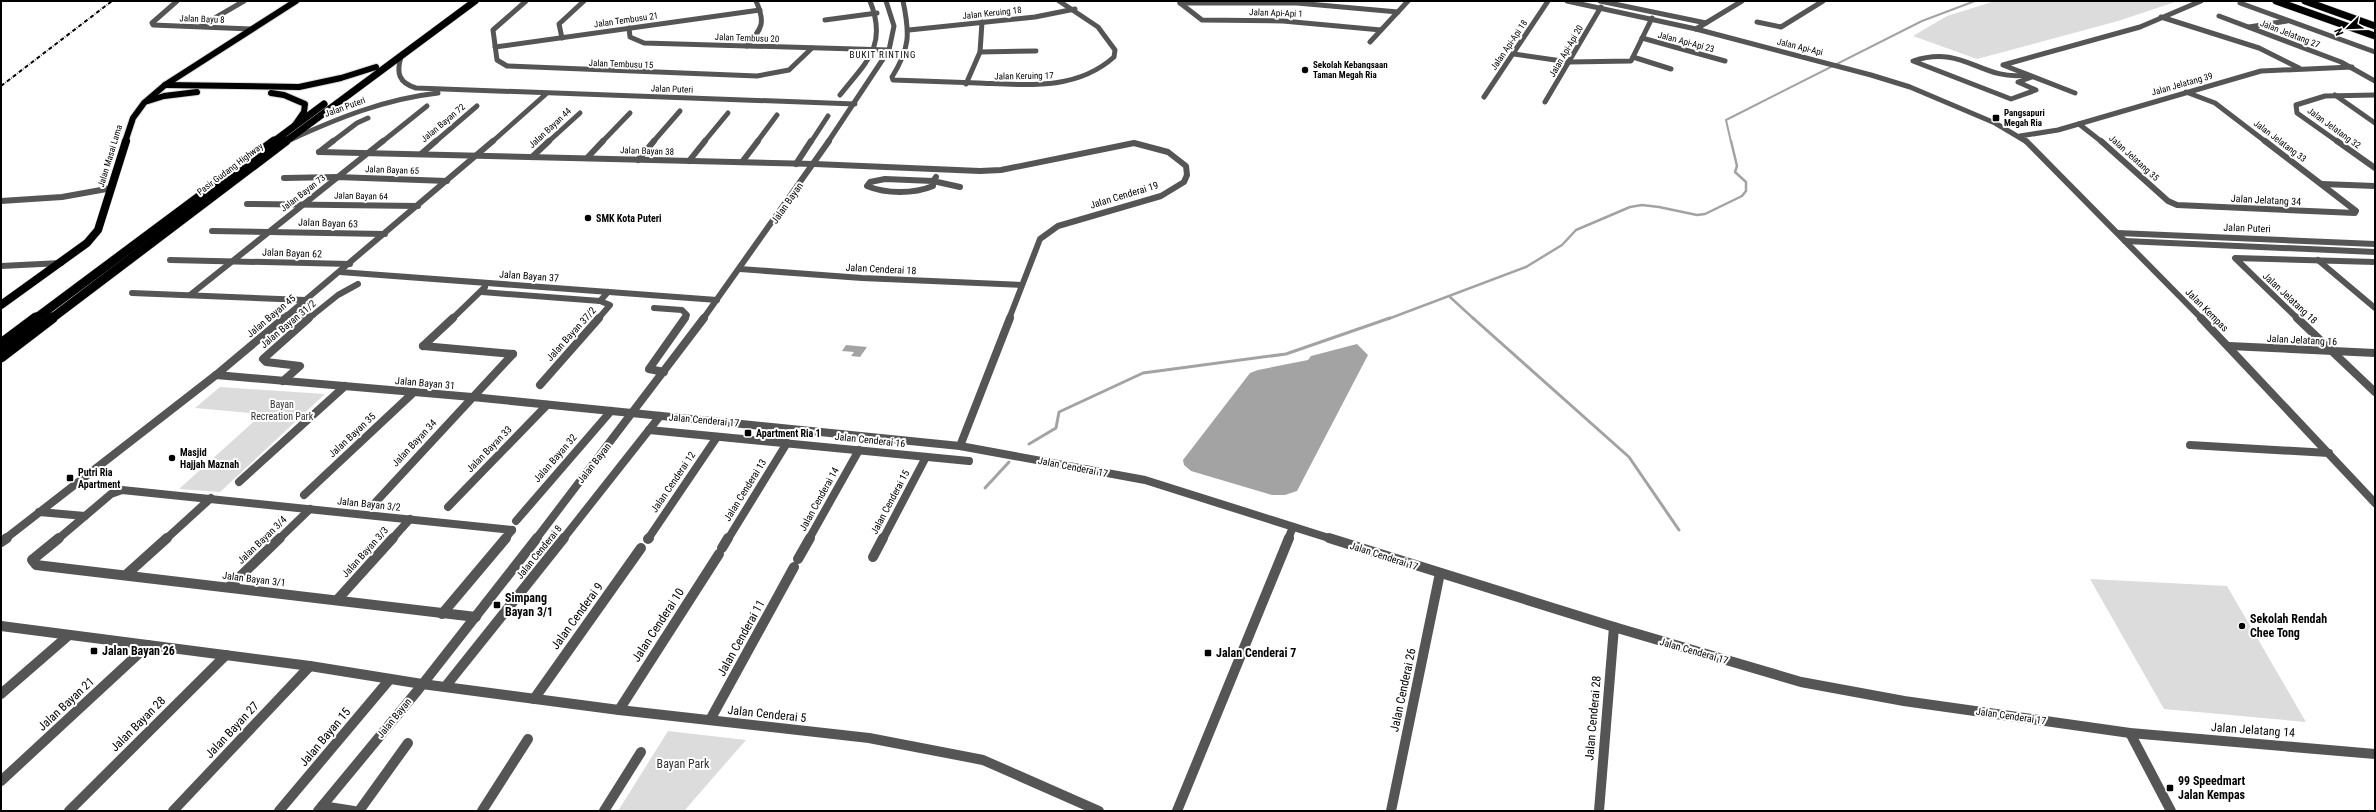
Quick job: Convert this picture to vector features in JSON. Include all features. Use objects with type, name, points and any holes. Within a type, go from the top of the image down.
[{"type":"highway","name":"Pasir Gudang Highway","points":[[1,344],[463,1]]},
{"type":"highway","name":"Pasir Gudang Highway","points":[[1,357],[282,144],[475,1]]},
{"type":"highway","points":[[2276,1],[2375,36]]},
{"type":"highway","points":[[2289,1],[2375,33]]},
{"type":"highway","points":[[2305,1],[2375,26]]},
{"type":"highway","points":[[2322,1],[2375,21]]},
{"type":"main road","name":"Jalan Masai Lama","points":[[1,305],[87,243],[98,230],[133,118],[144,103],[164,85],[296,1]]},
{"type":"main road","points":[[164,85],[298,87],[341,78],[376,66]]},
{"type":"main road","points":[[157,91],[268,92],[284,95],[305,104],[304,112],[295,125]]},
{"type":"main road","points":[[144,103],[164,96],[197,92]]},
{"type":"street","name":"Jalan Bayu 8","points":[[177,1],[152,23],[153,25],[251,29]]},
{"type":"street","points":[[200,27],[244,1]]},
{"type":"street","name":"Jalan Tembusu 15","points":[[526,1],[493,28],[497,60],[501,63],[517,68],[757,76],[789,70],[812,48]]},
{"type":"street","points":[[562,38],[559,24],[584,1]]},
{"type":"street","points":[[747,46],[762,27],[763,17],[756,1]]},
{"type":"street","points":[[840,95],[874,50],[880,26],[877,13],[870,1]]},
{"type":"street","name":"Jalan Bayan","points":[[320,808],[476,617],[664,372],[815,164],[889,50],[895,36],[896,24],[894,14],[886,1]]},
{"type":"street","points":[[903,1],[909,30]]},
{"type":"street","name":"Jalan Keruing 17","points":[[909,30],[907,53],[892,77],[893,80],[1039,86],[1059,84],[1088,74],[1108,62],[1114,57],[1115,50],[1112,42],[1106,34],[1075,9],[1059,1]]},
{"type":"street","points":[[1370,42],[1408,1]]},
{"type":"street","name":"Jalan Api-Api 18","points":[[1484,97],[1548,1]]},
{"type":"street","name":"Jalan Api-Api","points":[[1567,1],[1652,18],[1871,75],[1941,99],[2020,136]]},
{"type":"street","points":[[1600,1],[1706,23]]},
{"type":"street","points":[[1696,29],[1742,1]]},
{"type":"street","points":[[1757,22],[1778,27],[1783,26],[1823,1]]},
{"type":"street","points":[[2075,93],[2003,65],[2005,63],[2140,26],[2201,1]]},
{"type":"street","points":[[1179,2],[1297,2],[1398,12]]},
{"type":"street","name":"Jalan Api-Api 1","points":[[1179,2],[1202,20],[1283,21],[1381,30]]},
{"type":"street","points":[[2240,3],[2375,52]]},
{"type":"street","name":"Jalan Api-Api 20","points":[[1545,102],[1601,7]]},
{"type":"street","name":"Jalan Keruing 18","points":[[909,30],[1040,16],[1075,9]]},
{"type":"street","name":"Jalan Tembusu 21","points":[[495,47],[760,10]]},
{"type":"street","points":[[825,20],[877,13]]},
{"type":"street","name":"Jalan Jelatang 27","points":[[2220,16],[2352,67],[2375,81]]},
{"type":"street","points":[[2162,17],[2259,48],[2300,69]]},
{"type":"street","points":[[1514,54],[1569,62],[1631,61],[1652,18]]},
{"type":"street","points":[[2248,27],[2289,21]]},
{"type":"street","points":[[966,84],[980,52],[982,22]]},
{"type":"street","name":"Jalan Tembusu 20","points":[[629,28],[630,37],[644,43],[889,50]]},
{"type":"street","name":"Jalan Api-Api 23","points":[[1642,38],[1725,61]]},
{"type":"street","points":[[980,52],[1036,51]]},
{"type":"street","points":[[2026,75],[2009,78],[1944,54],[1913,61],[2008,99],[2036,90],[2018,82],[2032,77]]},
{"type":"street","name":"Jalan Puteri","points":[[400,57],[397,75],[400,82],[410,87],[489,92],[855,104]]},
{"type":"street","points":[[1633,57],[1672,69]]},
{"type":"street","name":"Jalan Jelatang 39","points":[[2020,136],[2046,132],[2079,124],[2261,71],[2352,67]]},
{"type":"street","name":"Jalan Puteri","points":[[282,144],[321,125],[362,109],[398,99],[433,94],[489,92]]},
{"type":"street","name":"Jalan Jelatang 33","points":[[2186,92],[2215,103],[2322,184],[2356,211],[2355,213]]},
{"type":"street","name":"Jalan Bayan 45","points":[[1,542],[216,375],[350,264],[478,155],[546,94]]},
{"type":"street","points":[[2334,95],[2375,123]]},
{"type":"street","name":"Jalan Jelatang 32","points":[[2375,95],[2334,95],[2307,99],[2296,105],[2297,113],[2375,168]]},
{"type":"street","name":"Jalan Bayan 73","points":[[190,295],[427,106]]},
{"type":"street","name":"Jalan Bayan 72","points":[[421,154],[477,106]]},
{"type":"street","points":[[638,160],[680,111]]},
{"type":"street","name":"Jalan Bayan 44","points":[[532,157],[580,113]]},
{"type":"street","points":[[587,158],[630,113]]},
{"type":"street","points":[[689,161],[728,113]]},
{"type":"street","points":[[742,162],[777,115]]},
{"type":"street","points":[[796,164],[828,116]]},
{"type":"street","name":"Jalan Bayan 38","points":[[368,118],[357,123],[319,152],[815,164]]},
{"type":"street","name":"Jalan Jelatang 35","points":[[2079,124],[2168,201],[2177,205]]},
{"type":"street","name":"Jalan Kempas","points":[[2020,136],[2039,152],[2229,346],[2375,503]]},
{"type":"street","name":"Jalan Cenderai 19","points":[[815,164],[1001,170],[1134,143],[1168,152],[1186,166],[1187,175],[1184,182],[1161,196],[1072,221],[1048,231],[1040,239],[960,446]]},
{"type":"street","points":[[940,169],[933,181],[933,186],[927,190],[880,190],[868,186],[870,182],[885,179],[933,181],[960,187]]},
{"type":"street","name":"Jalan Bayan 65","points":[[284,178],[338,177],[447,181]]},
{"type":"street","points":[[2322,184],[2375,186]]},
{"type":"street","points":[[1,201],[62,197],[112,188]]},
{"type":"street","name":"Jalan Bayan 64","points":[[247,204],[418,206]]},
{"type":"street","name":"Jalan Jelatang 34","points":[[2177,205],[2355,213]]},
{"type":"street","name":"Jalan Bayan 63","points":[[212,231],[385,234]]},
{"type":"street","name":"Jalan Puteri","points":[[2118,233],[2375,244]]},
{"type":"street","name":"Jalan Puteri","points":[[2125,241],[2375,252]]},
{"type":"street","name":"Jalan Jelatang 18","points":[[2318,260],[2235,258],[2375,392]]},
{"type":"street","name":"Jalan Bayan 62","points":[[170,260],[350,264]]},
{"type":"street","points":[[2318,260],[2375,262]]},
{"type":"street","points":[[2318,260],[2375,308]]},
{"type":"street","points":[[1,266],[61,263]]},
{"type":"street","name":"Jalan Cenderai 18","points":[[740,269],[862,278],[1021,285]]},
{"type":"street","name":"Jalan Bayan 37","points":[[340,272],[717,300]]},
{"type":"street","name":"Jalan Bayan 31/2","points":[[283,381],[300,366],[266,362],[263,359],[313,315],[350,286],[358,284]]},
{"type":"street","name":"Jalan Bayan 34","points":[[373,505],[513,354],[423,346],[489,284]]},
{"type":"street","points":[[482,292],[600,301],[608,292]]},
{"type":"street","points":[[132,293],[305,300]]},
{"type":"street","name":"Jalan Bayan 37/2","points":[[540,385],[610,305],[600,301]]},
{"type":"street","points":[[654,308],[682,310],[686,315],[648,369],[664,372]]},
{"type":"street","points":[[287,315],[313,315]]},
{"type":"street","name":"Jalan Jelatang 16","points":[[2229,346],[2375,354]]},
{"type":"street","name":"Jalan Bayan 31","points":[[216,375],[472,397],[632,414]]},
{"type":"street","points":[[239,482],[345,386]]},
{"type":"street","name":"Jalan Bayan 35","points":[[304,495],[414,392]]},
{"type":"street","name":"Jalan Bayan 33","points":[[448,508],[546,405]]},
{"type":"street","name":"Jalan Bayan 32","points":[[516,521],[611,411]]},
{"type":"street","name":"Jalan Cenderai 17","points":[[632,414],[960,446],[1145,480],[1614,627],[1801,682],[1904,701],[2130,733]]},
{"type":"street","name":"Jalan Cenderai 8","points":[[445,687],[660,416]]},
{"type":"street","name":"Jalan Cenderai 16","points":[[649,430],[968,461]]},
{"type":"street","name":"Jalan Cenderai 12","points":[[648,539],[717,437]]},
{"type":"street","name":"Jalan Cenderai 13","points":[[720,551],[787,444]]},
{"type":"street","points":[[2190,445],[2329,453]]},
{"type":"street","name":"Jalan Cenderai 14","points":[[796,563],[859,450]]},
{"type":"street","name":"Jalan Cenderai 15","points":[[873,557],[926,457]]},
{"type":"street","name":"Jalan Bayan 3/2","points":[[85,516],[116,491],[122,490],[512,530],[442,614]]},
{"type":"street","points":[[127,574],[211,498]]},
{"type":"street","name":"Jalan Bayan 3/4","points":[[229,587],[310,509]]},
{"type":"street","points":[[39,512],[85,516]]},
{"type":"street","name":"Jalan Bayan 3/1","points":[[85,516],[32,560],[36,565],[127,574],[476,617]]},
{"type":"street","name":"Jalan Bayan 3/3","points":[[337,600],[410,519]]},
{"type":"street","points":[[1177,811],[1293,527]]},
{"type":"street","name":"Jalan Cenderai 9","points":[[534,699],[641,548]]},
{"type":"street","name":"Jalan Cenderai 10","points":[[619,710],[720,551]]},
{"type":"street","name":"Jalan Cenderai 11","points":[[710,720],[796,563]]},
{"type":"street","name":"Jalan Cenderai 26","points":[[1391,811],[1440,573]]},
{"type":"street","points":[[1,626],[310,666],[422,684]]},
{"type":"street","name":"Jalan Cenderai 28","points":[[1599,811],[1614,627]]},
{"type":"street","points":[[1,694],[69,635]]},
{"type":"street","name":"Jalan Bayan 21","points":[[1,781],[148,645]]},
{"type":"street","name":"Jalan Bayan 28","points":[[69,811],[226,655]]},
{"type":"street","name":"Jalan Bayan 27","points":[[173,811],[310,666]]},
{"type":"street","name":"Jalan Bayan 15","points":[[279,811],[390,679]]},
{"type":"street","name":"Jalan Cenderai 5","points":[[422,684],[619,710],[869,738],[983,760],[1099,811]]},
{"type":"street","points":[[2130,733],[2171,811]]},
{"type":"street","name":"Jalan Jelatang 14","points":[[2130,733],[2375,754]]},
{"type":"street","points":[[482,811],[528,739]]},
{"type":"street","points":[[359,811],[408,743]]},
{"type":"street","points":[[604,811],[641,752]]},
{"type":"street","points":[[320,808],[354,811]]},
{"type":"green space","points":[[1995,1],[2175,2],[2118,21],[1977,59],[1913,36],[1947,16]]},
{"type":"green space","name":"Bayan Recreation Park","points":[[220,387],[325,394],[220,492],[179,489],[262,414],[195,408]]},
{"type":"green space","points":[[2090,579],[2227,586],[2306,722],[2164,709]]},
{"type":"green space","name":"Bayan Park","points":[[668,731],[746,740],[684,811],[618,811]]},
{"type":"shaded area","points":[[1357,344],[1368,355],[1297,491],[1285,495],[1272,495],[1191,471],[1184,465],[1183,460],[1250,373],[1308,360],[1311,356]]},
{"type":"shaded area","points":[[846,345],[867,347],[860,357],[851,356],[854,352],[842,351]]},
{"type":"waterway","points":[[1731,142],[1726,120],[1922,21],[1975,1]]},
{"type":"waterway","points":[[1388,319],[1526,267],[1562,245],[1576,230],[1630,207],[1642,205],[1659,207],[1697,215],[1705,214],[1742,196],[1746,191],[1746,182],[1735,172],[1737,166],[1731,141]]},
{"type":"waterway","points":[[1450,297],[1474,319]]},
{"type":"waterway","points":[[1029,444],[1056,428],[1059,412],[1143,373],[1286,354],[1390,318]]},
{"type":"waterway","points":[[1473,318],[1629,457],[1679,530]]},
{"type":"waterway","points":[[985,488],[1009,462]]},
{"type":"railway","points":[[1,86],[112,1]]},
{"type":"place","name":"Sekolah Kebangsaan Taman Megah Ria","points":[[1305,70]]},
{"type":"place","name":"Pangsapuri Megah Ria","points":[[1996,118]]},
{"type":"place","name":"SMK Kota Puteri","points":[[588,218]]},
{"type":"place","name":"Apartment Ria 1","points":[[748,433]]},
{"type":"place","name":"Masjid Hajjah Maznah","points":[[172,458]]},
{"type":"place","name":"Putri Ria Apartment","points":[[70,478]]},
{"type":"place","name":"Simpang Bayan 3/1","points":[[497,605]]},
{"type":"place","name":"Sekolah Rendah Chee Tong","points":[[2242,626]]},
{"type":"place","name":"Jalan Bayan 26","points":[[94,651]]},
{"type":"place","name":"Jalan Cenderai 7","points":[[1208,653]]},
{"type":"place","name":"99 Speedmart Jalan Kempas","points":[[2170,788]]},
{"type":"district","name":"BUKIT RINTING","points":[[883,55]]}]
